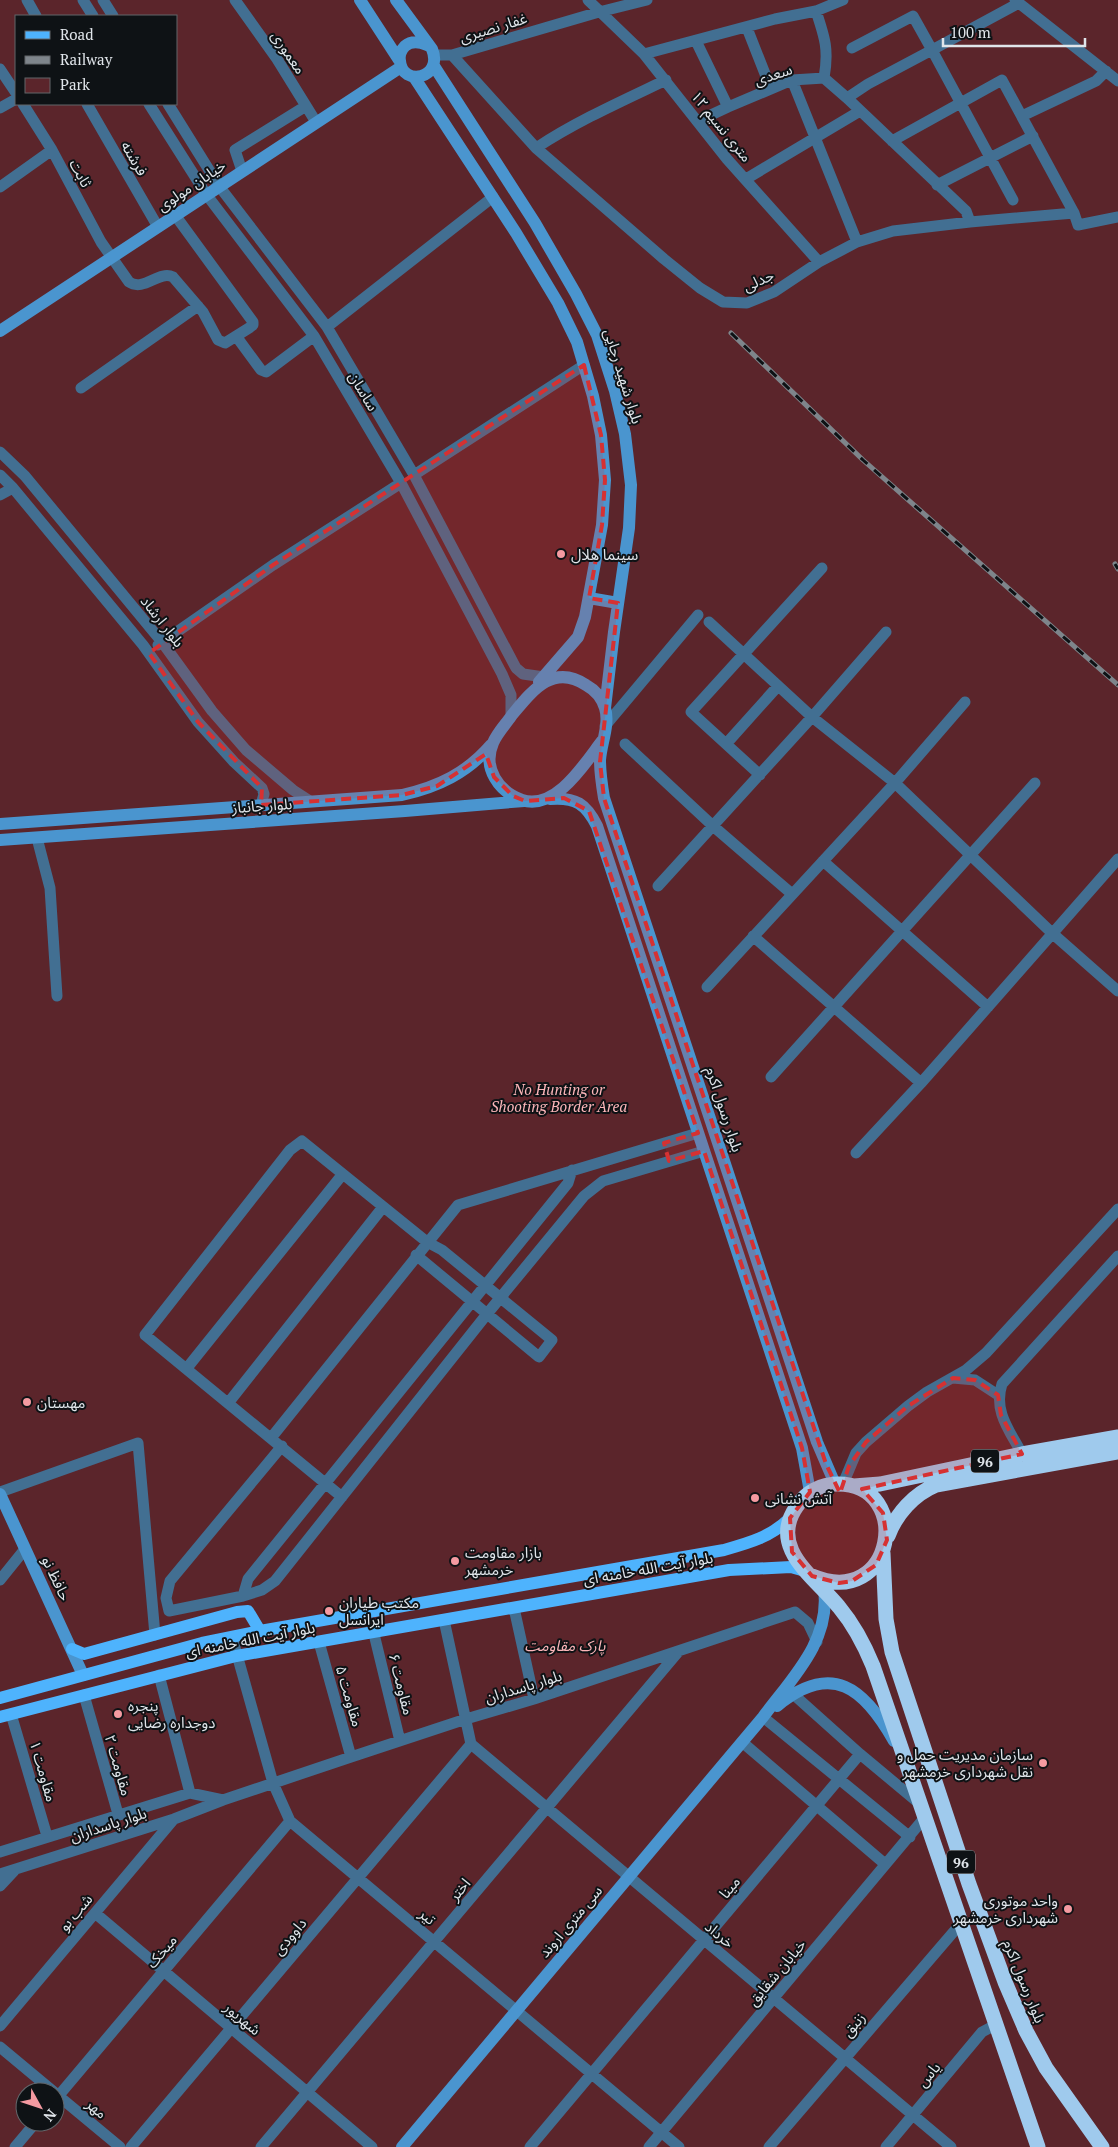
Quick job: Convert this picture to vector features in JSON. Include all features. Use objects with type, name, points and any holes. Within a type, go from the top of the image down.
[{"type":"highway","name":"96","points":[[810,1492],[818,1488],[844,1485],[880,1484],[1022,1454],[1118,1437]]},
{"type":"highway","name":"96","points":[[808,1573],[825,1581],[839,1583],[852,1581],[865,1574],[876,1565],[885,1547],[892,1524],[902,1511],[924,1490],[936,1485],[1118,1452]]},
{"type":"highway","name":"96","points":[[844,1485],[866,1492],[880,1507],[887,1526],[885,1547]]},
{"type":"highway","points":[[790,1518],[795,1508],[810,1492]]},
{"type":"highway","name":"96","points":[[790,1518],[789,1541],[792,1552],[862,1638],[908,1764],[1038,2147]]},
{"type":"highway","name":"بلوار رسول اکرم","points":[[885,1547],[886,1619],[892,1652],[969,1884],[998,1964],[1026,2031],[1046,2068],[1102,2147]]},
{"type":"main road","points":[[360,0],[406,74],[414,77],[422,76],[429,72],[432,55],[420,42],[412,42],[401,52],[400,64]]},
{"type":"main road","name":"بلوار شهید رجایی","points":[[396,0],[535,223],[576,294],[596,335],[615,391],[623,425],[631,485],[629,528],[605,708]]},
{"type":"main road","name":"خیابان مولوی","points":[[0,331],[316,122],[400,64]]},
{"type":"main road","points":[[414,77],[493,197],[558,303],[577,342],[593,396],[600,435],[605,480],[602,525],[585,617],[578,637],[530,692],[493,743],[489,755],[494,777],[513,796],[525,801],[564,798],[578,802],[589,811],[597,826],[802,1448],[810,1492]]},
{"type":"main road","points":[[589,598],[618,603]]},
{"type":"main road","points":[[530,692],[553,678],[566,677],[579,680],[589,686],[600,697],[605,708],[605,726],[602,741],[558,793],[545,800]]},
{"type":"main road","name":"بلوار رسول اکرم","points":[[602,741],[600,762],[604,798],[817,1442],[844,1485]]},
{"type":"main road","name":"بلوار جانباز","points":[[0,824],[402,795],[437,786],[468,768],[493,743]]},
{"type":"main road","name":"بلوار جانباز","points":[[0,840],[525,801]]},
{"type":"main road","points":[[691,1112],[706,1107]]},
{"type":"main road","name":"حافظ نو","points":[[0,1493],[83,1675]]},
{"type":"main road","name":"بلوار آیت الله خامنه ای","points":[[0,1698],[202,1643],[260,1631],[724,1550],[757,1541],[779,1529],[790,1518]]},
{"type":"main road","name":"بلوار آیت الله خامنه ای","points":[[6,1716],[236,1656],[374,1634],[729,1570],[792,1567],[808,1573]]},
{"type":"main road","points":[[763,1717],[817,1642],[826,1602],[824,1589]]},
{"type":"main road","points":[[72,1649],[84,1654],[237,1612],[248,1611],[260,1631]]},
{"type":"main road","points":[[763,1717],[792,1694],[815,1685],[831,1683],[844,1686],[856,1693],[879,1715],[908,1764]]},
{"type":"main road","name":"سی متری اروند","points":[[402,2147],[763,1717]]},
{"type":"street","points":[[27,0],[35,15]]},
{"type":"street","points":[[83,0],[92,15]]},
{"type":"street","points":[[103,0],[112,15]]},
{"type":"street","name":"معموری","points":[[235,0],[316,122]]},
{"type":"street","name":"۱۲ متری نسیم","points":[[588,0],[644,54],[727,159],[819,262]]},
{"type":"street","name":"غفار نصیری","points":[[432,55],[452,55],[647,0]]},
{"type":"street","points":[[644,54],[816,11],[843,0]]},
{"type":"street","points":[[847,98],[868,84],[1017,1],[1118,81]]},
{"type":"street","points":[[816,11],[824,34],[828,57],[824,78],[966,211],[970,222]]},
{"type":"street","points":[[852,48],[913,16],[1013,200]]},
{"type":"street","points":[[747,28],[771,89]]},
{"type":"street","points":[[696,41],[728,106]]},
{"type":"street","name":"جدلی","points":[[452,55],[536,148],[664,259],[700,288],[723,302],[747,303],[774,292],[819,262],[857,242],[894,231],[1074,213]]},
{"type":"street","points":[[0,69],[15,92]]},
{"type":"street","points":[[1022,116],[1096,81],[1106,71]]},
{"type":"street","name":"سعدی","points":[[698,121],[728,106],[792,80],[824,78]]},
{"type":"street","points":[[536,148],[561,132],[666,80]]},
{"type":"street","points":[[792,80],[857,242]]},
{"type":"street","points":[[892,141],[1002,80],[1074,213],[1078,225],[1118,216]]},
{"type":"street","points":[[0,108],[15,100]]},
{"type":"street","name":"ثابت","points":[[24,105],[52,150],[102,242],[129,282],[134,286],[169,275],[173,277],[198,306]]},
{"type":"street","name":"فرشته","points":[[88,105],[158,227]]},
{"type":"street","name":"ساسان","points":[[150,105],[206,194],[314,336],[401,482],[502,674],[511,695],[511,717]]},
{"type":"street","name":"ساسان","points":[[169,105],[219,186],[327,327],[414,475],[516,668],[523,674],[544,677]]},
{"type":"street","points":[[242,171],[235,150],[306,106]]},
{"type":"street","points":[[746,179],[815,136],[860,111]]},
{"type":"street","points":[[937,185],[1033,136]]},
{"type":"street","points":[[0,187],[52,150]]},
{"type":"street","points":[[327,327],[493,197]]},
{"type":"street","points":[[81,388],[198,306],[218,340],[225,343],[253,325],[175,215]]},
{"type":"street","points":[[236,336],[261,370],[266,372],[314,336]]},
{"type":"street","points":[[414,475],[584,365]]},
{"type":"street","name":"بلوار ارشاد","points":[[0,452],[25,476],[162,642],[212,711],[246,750],[293,790],[310,801]]},
{"type":"street","name":"بلوار ارشاد","points":[[0,475],[149,653],[198,722],[234,762],[262,788],[264,794],[261,805]]},
{"type":"street","points":[[149,653],[273,565],[401,482]]},
{"type":"street","points":[[0,495],[12,488]]},
{"type":"street","points":[[760,775],[690,712],[822,568]]},
{"type":"street","points":[[605,726],[698,615]]},
{"type":"street","points":[[710,622],[812,717],[896,783],[1052,933],[1118,991]]},
{"type":"street","points":[[658,886],[760,775],[886,632]]},
{"type":"street","points":[[726,744],[778,686]]},
{"type":"street","points":[[707,986],[896,783],[965,702]]},
{"type":"street","points":[[625,744],[713,826],[792,894]]},
{"type":"street","points":[[771,1077],[1035,783]]},
{"type":"street","points":[[37,838],[50,888],[57,996]]},
{"type":"street","points":[[856,1153],[921,1083],[1118,859]]},
{"type":"street","points":[[823,861],[988,1007]]},
{"type":"street","points":[[753,936],[921,1083]]},
{"type":"street","points":[[271,1438],[426,1242],[458,1205],[698,1133]]},
{"type":"street","points":[[342,1497],[145,1335],[290,1150],[302,1141],[426,1242],[442,1250],[552,1340],[539,1357],[416,1255]]},
{"type":"street","points":[[664,1143],[669,1161]]},
{"type":"street","points":[[282,1446],[170,1581],[166,1598],[169,1611],[242,1596],[262,1590],[275,1581],[487,1314],[584,1196],[603,1181],[704,1150]]},
{"type":"street","points":[[242,1596],[248,1579],[568,1183],[572,1170]]},
{"type":"street","points":[[187,1368],[342,1174]]},
{"type":"street","points":[[568,1183],[584,1196]]},
{"type":"street","points":[[228,1402],[384,1207]]},
{"type":"street","points":[[844,1485],[856,1453],[866,1442],[908,1406],[927,1392],[953,1378],[986,1353],[1118,1210]]},
{"type":"street","points":[[1022,1454],[1001,1415],[998,1395],[1002,1384],[1118,1256]]},
{"type":"street","points":[[953,1378],[975,1380],[998,1395]]},
{"type":"street","points":[[396,1397],[411,1409]]},
{"type":"street","points":[[0,1493],[138,1443],[155,1635]]},
{"type":"street","points":[[0,1580],[25,1549]]},
{"type":"street","points":[[514,1608],[534,1699]]},
{"type":"street","name":"بلوار پاسداران","points":[[0,1874],[174,1819],[273,1783],[795,1612],[808,1623],[817,1642]]},
{"type":"street","points":[[444,1620],[471,1744]]},
{"type":"street","name":"مقاومت ۶","points":[[374,1634],[400,1741]]},
{"type":"street","name":"تیر","points":[[232,1637],[273,1783],[290,1821],[679,2147]]},
{"type":"street","name":"مقاومت ۵","points":[[319,1642],[352,1757]]},
{"type":"street","name":"اختر","points":[[261,2147],[680,1650]]},
{"type":"street","points":[[159,1675],[190,1794]]},
{"type":"street","points":[[792,1694],[924,1811]]},
{"type":"street","name":"مقاومت ۲","points":[[84,1696],[118,1814]]},
{"type":"street","name":"مقاومت ۱","points":[[6,1716],[47,1836]]},
{"type":"street","points":[[763,1717],[910,1837]]},
{"type":"street","points":[[742,1742],[885,1864]]},
{"type":"street","name":"خرداد","points":[[471,1744],[951,2147]]},
{"type":"street","name":"داوودی","points":[[131,2147],[471,1744]]},
{"type":"street","name":"مینا","points":[[530,2147],[860,1754]]},
{"type":"street","name":"بلوار پاسداران","points":[[0,1852],[118,1814],[190,1794],[223,1800]]},
{"type":"street","name":"خیابان شقایق","points":[[649,2147],[885,1864],[910,1837],[924,1811]]},
{"type":"street","name":"شب بو","points":[[0,2026],[174,1819]]},
{"type":"street","name":"میخک","points":[[65,2085],[290,1821]]},
{"type":"street","points":[[0,1886],[15,1869]]},
{"type":"street","name":"شهریور","points":[[95,1913],[372,2147]]},
{"type":"street","name":"زنبق","points":[[769,2147],[962,1922]]},
{"type":"street","name":"یاس","points":[[886,2147],[982,2032],[996,2024]]},
{"type":"street","name":"مهر","points":[[0,2047],[41,2082]]},
{"type":"street","name":"مهر","points":[[65,2102],[120,2147]]},
{"type":"street","points":[[15,2147],[28,2132]]},
{"type":"highlighted area","points":[[584,365],[601,435],[605,480],[602,525],[589,598],[618,603],[600,762],[604,798],[826,1464],[840,1493],[849,1466],[866,1442],[908,1406],[953,1378],[975,1380],[998,1395],[1001,1415],[1022,1454],[862,1489],[883,1513],[887,1540],[876,1565],[852,1581],[839,1583],[812,1576],[792,1552],[790,1518],[810,1492],[802,1448],[704,1151],[669,1161],[664,1143],[698,1133],[589,811],[564,798],[525,801],[513,796],[494,777],[486,754],[437,786],[402,795],[261,805],[262,788],[198,722],[149,653],[273,565]]},
{"type":"green space","name":"No Hunting or Shooting Border Area","points":[[0,0],[1118,0],[1118,2147],[0,2147]]},
{"type":"railway","points":[[731,333],[863,460],[1118,685]]},
{"type":"railway","points":[[1115,564],[1118,569]]},
{"type":"place","name":"سینما هلال","points":[[561,554]]},
{"type":"place","name":"مهستان","points":[[27,1402]]},
{"type":"place","name":"آتش نشانی","points":[[755,1498]]},
{"type":"place","name":"بازار مقاومت خرمشهر","points":[[455,1561]]},
{"type":"place","name":"مكتب طياران ايرانسل","points":[[329,1611]]},
{"type":"place","name":"پنجره دوجداره رضایی","points":[[118,1714]]},
{"type":"place","name":"سازمان مدیریت حمل و نقل شهرداری خرمشهر","points":[[1043,1763]]},
{"type":"place","name":"واحد موتوری شهرداری خرمشهر","points":[[1068,1909]]},
{"type":"park label","name":"پارک مقاومت","points":[[565,1645]]}]
